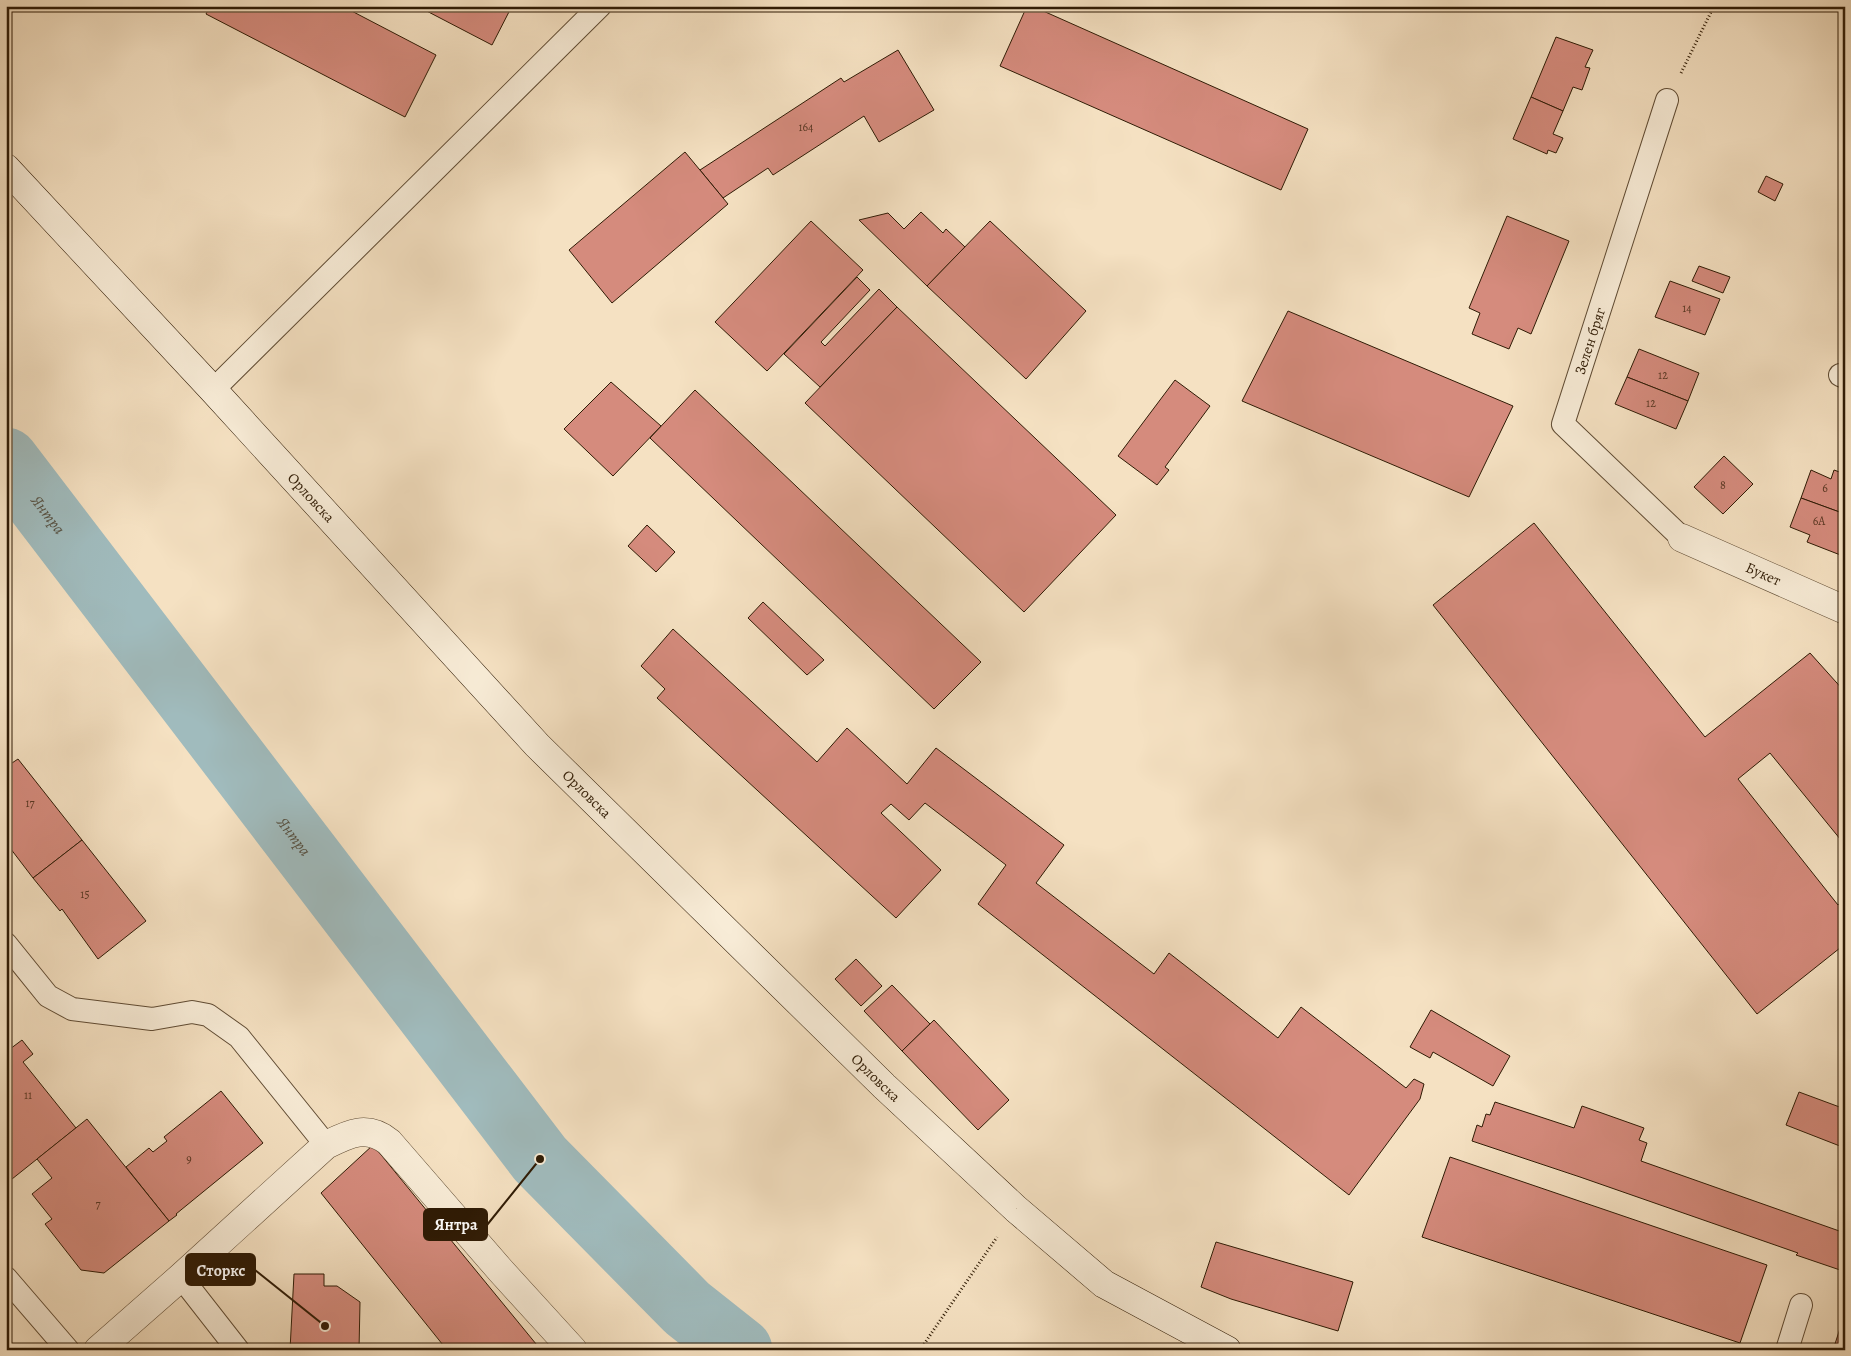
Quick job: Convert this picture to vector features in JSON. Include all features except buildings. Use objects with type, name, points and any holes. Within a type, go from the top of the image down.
[{"type":"street","name":"Орловска","points":[[6,168],[213,390],[537,746],[884,1086],[1016,1209],[1104,1284],[1228,1350]]},
{"type":"street","name":"Букет","points":[[1682,538],[1845,610]]},
{"type":"street","points":[[98,1350],[326,1145],[356,1133],[369,1131],[381,1136],[388,1142],[494,1264],[573,1350]]},
{"type":"lane","points":[[213,390],[600,6]]},
{"type":"lane","name":"Зелен бряг","points":[[1667,100],[1563,424],[1682,538]]},
{"type":"lane","points":[[6,944],[48,996],[72,1009],[152,1020],[192,1012],[208,1015],[239,1037],[326,1145]]},
{"type":"lane","points":[[181,1277],[238,1350]]},
{"type":"lane","points":[[6,1278],[68,1350]]},
{"type":"lane","points":[[1788,1350],[1802,1305]]},
{"type":"path","points":[[1667,100],[1714,6]]},
{"type":"path","points":[[920,1350],[1016,1209]]},
{"type":"waterway","name":"Янтра","points":[[6,460],[540,1159],[687,1308],[740,1350]]},
{"type":"place","name":"Янтра","points":[[540,1159]]},
{"type":"place","name":"Сторкс","points":[[325,1326]]}]
